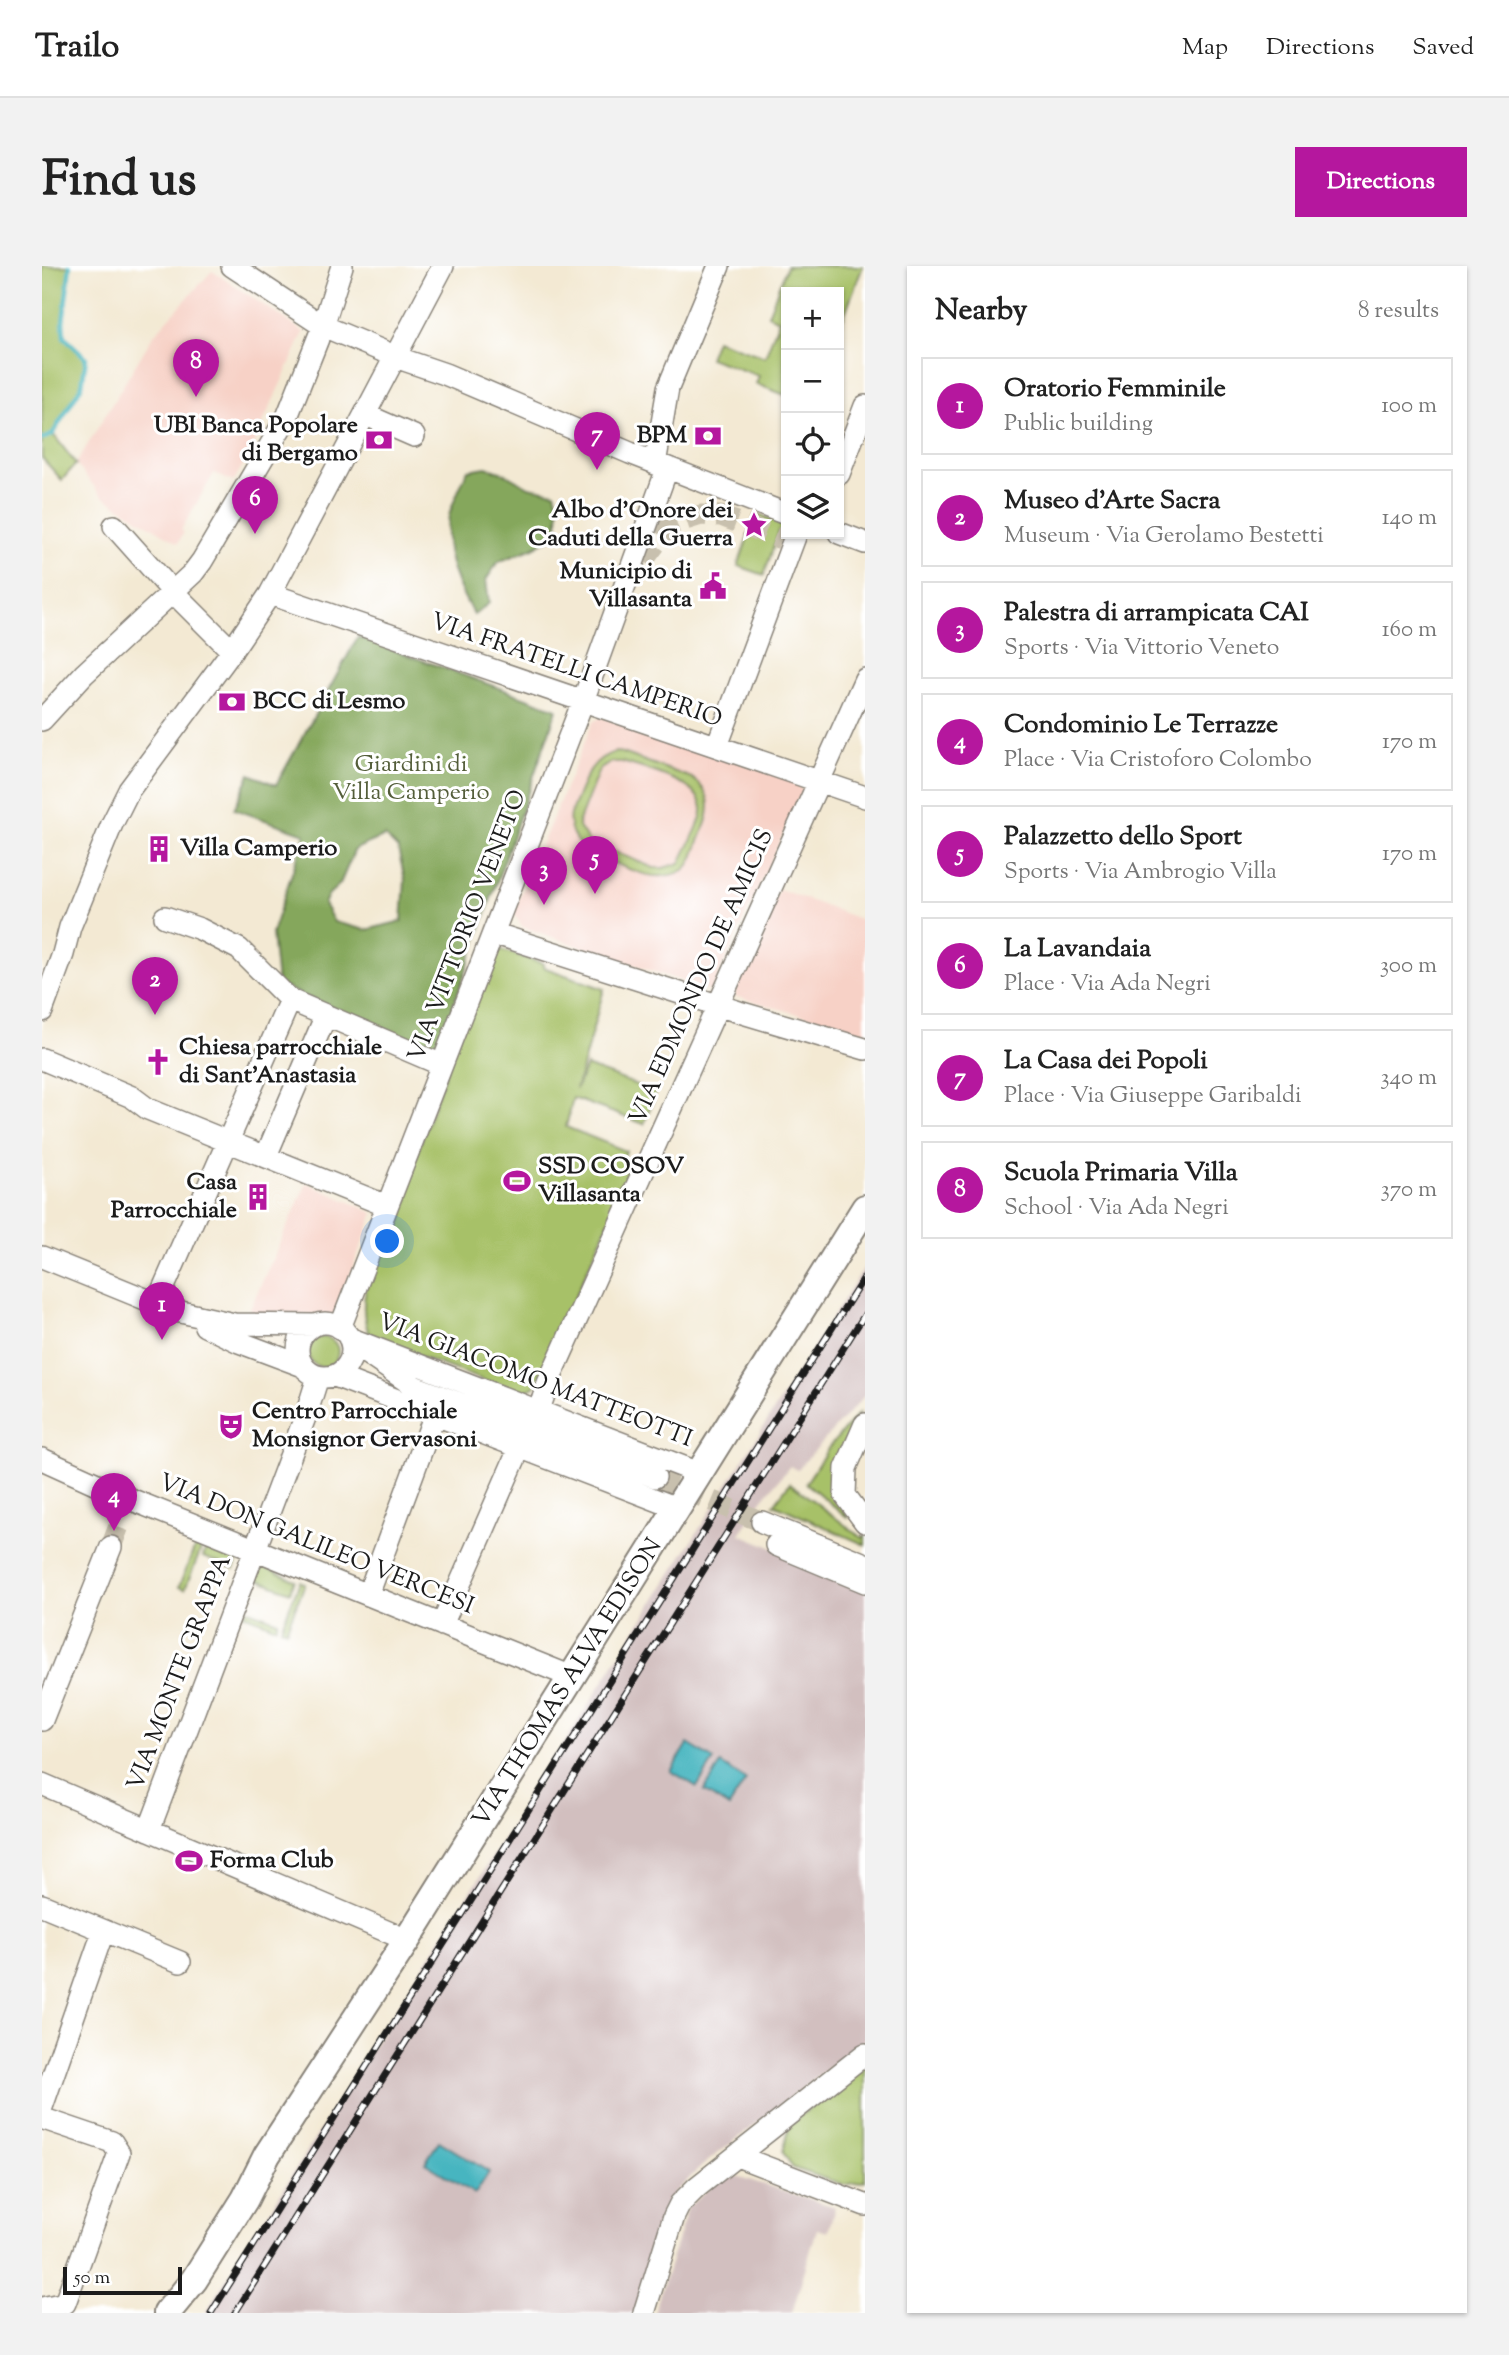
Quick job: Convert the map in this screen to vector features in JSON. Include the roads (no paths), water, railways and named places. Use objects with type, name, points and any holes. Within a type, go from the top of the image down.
[{"type":"main road","name":"VIA THOMAS ALVA EDISON","points":[[167,2313],[202,2269],[245,2199],[267,2155],[407,1940],[865,1208]]},
{"type":"main road","name":"VIA THOMAS ALVA EDISON","points":[[146,2313],[181,2274],[236,2188],[267,2155]]},
{"type":"street","points":[[232,266],[323,326],[396,357],[445,374],[661,466],[781,512]]},
{"type":"street","points":[[42,720],[84,674],[193,573],[202,561],[287,417],[323,326],[342,266]]},
{"type":"street","points":[[44,1003],[70,927],[112,824],[129,790],[232,651],[270,594],[443,266]]},
{"type":"street","name":"VIA VITTORIO VENETO","points":[[345,1333],[387,1206],[616,610],[642,551],[661,466],[668,388],[719,266]]},
{"type":"street","points":[[844,461],[865,406]]},
{"type":"street","points":[[366,415],[414,436]]},
{"type":"street","points":[[114,526],[172,591],[232,651]]},
{"type":"street","points":[[844,535],[865,543]]},
{"type":"street","points":[[717,746],[774,594],[788,539]]},
{"type":"street","name":"VIA FRATELLI CAMPERIO","points":[[270,594],[865,797]]},
{"type":"street","name":"VIA EDMONDO DE AMICIS","points":[[543,1412],[541,1405],[548,1383],[865,680]]},
{"type":"street","points":[[165,917],[200,929],[239,949],[290,1000],[442,1065]]},
{"type":"street","points":[[494,933],[865,1049]]},
{"type":"street","points":[[164,1308],[229,1143],[290,1000]]},
{"type":"street","points":[[267,1156],[326,1016]]},
{"type":"street","points":[[42,1059],[132,1097],[148,1109],[387,1206]]},
{"type":"street","name":"VIA GIACOMO MATTEOTTI","points":[[42,1257],[239,1342],[435,1414],[677,1508]]},
{"type":"street","name":"VIA GIACOMO MATTEOTTI","points":[[164,1308],[234,1324],[315,1325]]},
{"type":"street","points":[[328,1323],[345,1333],[352,1350],[351,1361],[344,1370],[318,1373],[298,1356],[298,1344],[304,1332],[315,1325],[328,1323]]},
{"type":"street","name":"VIA GIACOMO MATTEOTTI","points":[[345,1333],[699,1473]]},
{"type":"street","name":"VIA GIACOMO MATTEOTTI","points":[[345,1333],[363,1351],[414,1385],[655,1478]]},
{"type":"street","name":"VIA GIACOMO MATTEOTTI","points":[[318,1373],[414,1385]]},
{"type":"street","name":"VIA MONTE GRAPPA","points":[[149,1830],[303,1423],[318,1373]]},
{"type":"street","points":[[368,1595],[435,1414]]},
{"type":"street","points":[[865,1424],[846,1468],[845,1495],[865,1522]]},
{"type":"street","points":[[442,1625],[520,1447]]},
{"type":"street","name":"VIA DON GALILEO VERCESI","points":[[42,1459],[126,1508],[255,1549],[572,1677]]},
{"type":"street","points":[[762,1522],[865,1564]]},
{"type":"street","points":[[776,1545],[865,1583]]},
{"type":"street","points":[[42,1720],[111,1546]]},
{"type":"street","points":[[42,1784],[407,1940]]},
{"type":"street","points":[[42,1905],[180,1962]]},
{"type":"street","points":[[42,2107],[103,1932]]},
{"type":"street","points":[[644,2313],[669,2229],[680,2204],[697,2187],[865,2053]]},
{"type":"street","points":[[42,2115],[44,2119],[112,2142],[119,2153],[65,2303],[42,2308]]},
{"type":"street","points":[[737,2156],[865,2204]]},
{"type":"water","points":[[688,1744],[714,1760],[697,1787],[671,1771]]},
{"type":"water","points":[[721,1764],[746,1780],[729,1807],[704,1791]]},
{"type":"water","points":[[439,2141],[489,2172],[475,2194],[425,2163]]},
{"type":"waterway","points":[[42,439],[52,435],[82,385],[86,358],[64,337],[63,322],[70,266]]},
{"type":"tunnel","points":[[643,561],[670,525],[701,515],[721,516],[781,539]]},
{"type":"tunnel","points":[[655,1477],[762,1522]]},
{"type":"tunnel","points":[[111,1547],[122,1518]]},
{"type":"railway","points":[[211,2313],[865,1276]]},
{"type":"railway","points":[[235,2313],[865,1314]]},
{"type":"place","name":"Scuola Primaria Villa","points":[[196,397]]},
{"type":"place","name":"BPM","points":[[708,436]]},
{"type":"place","name":"UBI Banca Popolare di Bergamo","points":[[379,440]]},
{"type":"place","name":"La Casa dei Popoli","points":[[597,470]]},
{"type":"place","name":"Albo d'Onore dei Caduti della Guerra","points":[[754,525]]},
{"type":"place","name":"La Lavandaia","points":[[255,534]]},
{"type":"place","name":"Municipio di Villasanta","points":[[713,586]]},
{"type":"place","name":"BCC di Lesmo","points":[[232,702]]},
{"type":"place","name":"Villa Camperio","points":[[159,849]]},
{"type":"place","name":"Palazzetto dello Sport","points":[[595,894]]},
{"type":"place","name":"Palestra di arrampicata CAI","points":[[544,905]]},
{"type":"place","name":"Museo d'Arte Sacra","points":[[155,1015]]},
{"type":"place","name":"Chiesa parrocchiale di Sant'Anastasia","points":[[158,1062]]},
{"type":"place","name":"SSD COSOV Villasanta","points":[[517,1181]]},
{"type":"place","name":"Casa Parrocchiale","points":[[258,1197]]},
{"type":"place","name":"Oratorio Femminile","points":[[162,1340]]},
{"type":"place","name":"Centro Parrocchiale Monsignor Gervasoni","points":[[231,1426]]},
{"type":"place","name":"Condominio Le Terrazze","points":[[114,1531]]},
{"type":"place","name":"Forma Club","points":[[189,1861]]},
{"type":"park label","name":"Giardini di Villa Camperio","points":[[411,779]]}]
